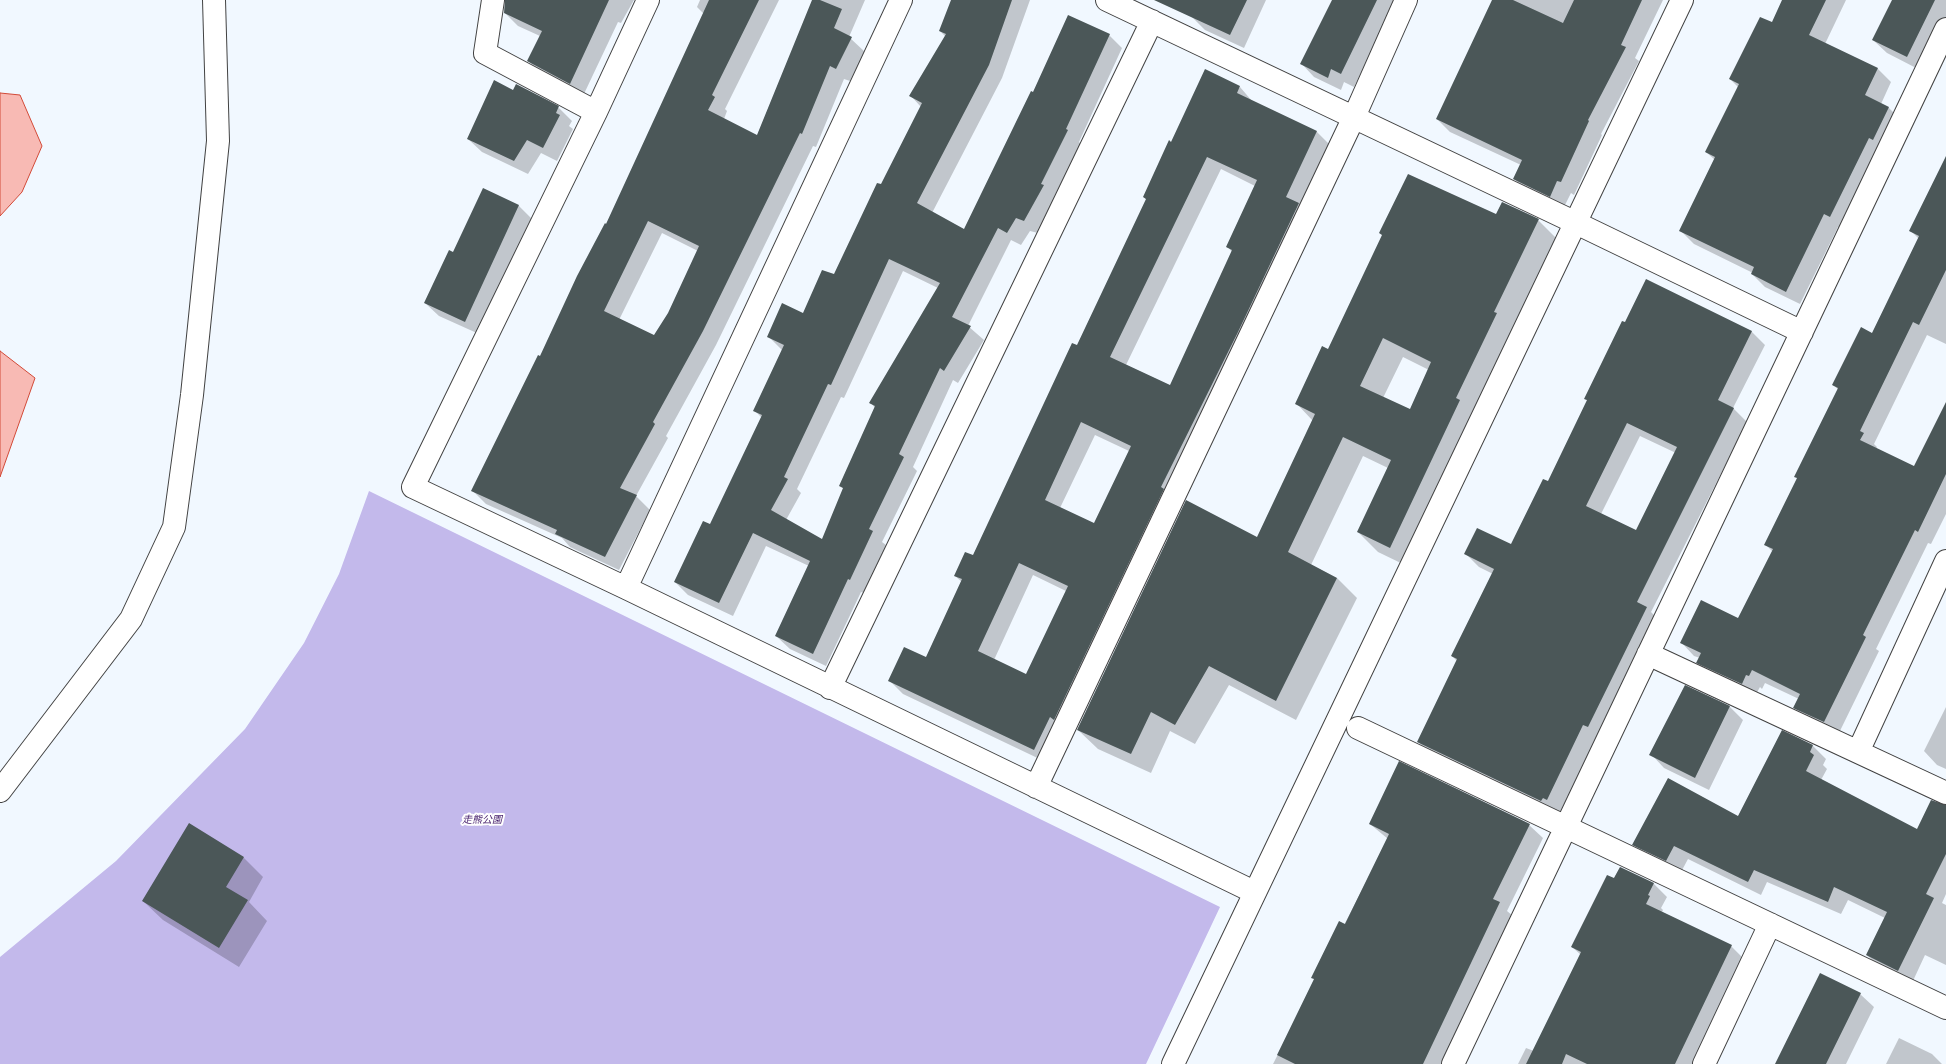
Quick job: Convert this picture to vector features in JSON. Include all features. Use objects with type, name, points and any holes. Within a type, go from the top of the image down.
[{"type":"street","points":[[0,791],[132,619],[174,527],[192,395],[218,141],[214,0]]},
{"type":"street","points":[[493,0],[485,53],[596,112]]},
{"type":"street","points":[[648,0],[596,112],[413,487],[626,588],[1254,892]]},
{"type":"street","points":[[626,588],[901,0]]},
{"type":"street","points":[[1107,0],[1802,332]]},
{"type":"street","points":[[1036,787],[1354,117],[1406,0]]},
{"type":"street","points":[[1173,1064],[1574,222],[1682,0]]},
{"type":"street","points":[[830,688],[1152,21]]},
{"type":"street","points":[[1453,1064],[1946,29]]},
{"type":"street","points":[[1858,752],[1946,561]]},
{"type":"street","points":[[1648,654],[1946,793]]},
{"type":"street","points":[[1358,728],[1946,1008]]},
{"type":"street","points":[[1704,1064],[1770,924]]},
{"type":"green space","name":"走熊公園","points":[[369,491],[1220,907],[1146,1064],[0,1064],[0,957],[116,861],[245,729],[304,643],[339,574]]},
{"type":"shaded area","points":[[0,93],[20,95],[42,146],[22,192],[0,216]]},
{"type":"shaded area","points":[[0,351],[35,378],[0,477]]},
{"type":"building","points":[[505,0],[609,0],[570,84],[527,61],[542,31],[504,13]]},
{"type":"building","points":[[709,0],[759,0],[712,95],[715,97],[708,110],[757,135],[812,0],[820,0],[842,9],[834,28],[852,37],[836,69],[830,66],[802,134],[800,133],[703,331],[653,422],[655,424],[620,488],[637,495],[605,557],[555,534],[557,530],[471,491],[538,355],[540,356],[577,276],[605,223],[606,224]],"holes":[[[648,221],[699,246],[668,313],[654,335],[604,311]]]},
{"type":"building","points":[[951,0],[1012,0],[989,65],[917,203],[964,229],[1031,91],[1033,92],[1068,15],[1110,34],[1066,129],[1068,130],[1041,184],[1044,185],[1024,221],[1016,218],[1007,233],[998,228],[952,317],[971,326],[944,371],[940,368],[899,454],[904,457],[869,529],[873,531],[850,580],[848,579],[813,654],[775,636],[810,561],[753,533],[719,603],[674,582],[703,521],[710,524],[762,415],[753,411],[784,345],[767,337],[782,303],[803,313],[822,270],[834,274],[877,183],[881,184],[922,103],[909,96],[946,34],[939,31]],"holes":[[[889,259],[940,283],[869,403],[875,406],[839,486],[843,488],[822,539],[771,510],[788,479],[784,477],[828,384],[831,385]]]},
{"type":"building","points":[[1154,0],[1247,0],[1230,35]]},
{"type":"building","points":[[1332,0],[1377,0],[1341,74],[1331,69],[1328,78],[1300,64]]},
{"type":"building","points":[[1492,0],[1513,0],[1563,23],[1574,0],[1642,0],[1621,45],[1626,47],[1588,120],[1589,121],[1561,182],[1557,181],[1550,197],[1513,179],[1522,160],[1436,119]]},
{"type":"building","points":[[1782,0],[1826,0],[1809,35],[1878,68],[1865,95],[1889,107],[1873,140],[1869,138],[1830,217],[1824,214],[1786,292],[1751,274],[1754,267],[1679,231],[1715,157],[1705,152],[1739,84],[1729,79],[1760,17],[1772,22]]},
{"type":"building","points":[[1892,0],[1935,0],[1907,57],[1872,40]]},
{"type":"building","points":[[1205,69],[1240,86],[1237,93],[1317,131],[1286,197],[1299,203],[1238,332],[1161,487],[1164,489],[1054,720],[1050,717],[1034,750],[888,681],[904,647],[926,657],[962,579],[954,576],[965,552],[973,555],[1072,343],[1077,345],[1146,199],[1143,197],[1169,140],[1171,142]],"holes":[[[1207,157],[1257,180],[1226,247],[1232,250],[1170,385],[1110,357]],[[1081,422],[1131,446],[1094,523],[1045,500]],[[1019,563],[1068,586],[1026,674],[978,651]]]},
{"type":"building","points":[[494,80],[513,90],[516,84],[559,106],[556,113],[560,115],[543,148],[527,140],[514,161],[467,139]]},
{"type":"building","points":[[1946,156],[1946,270],[1919,325],[1913,322],[1860,431],[1864,433],[1860,440],[1914,466],[1946,402],[1946,474],[1918,532],[1915,530],[1863,635],[1866,637],[1824,722],[1793,708],[1800,694],[1752,670],[1749,676],[1746,675],[1742,684],[1696,663],[1701,653],[1680,643],[1701,600],[1738,618],[1773,549],[1764,545],[1797,478],[1794,477],[1838,388],[1832,385],[1861,327],[1872,333],[1919,236],[1909,231]]},
{"type":"building","points":[[1408,174],[1496,214],[1502,202],[1539,219],[1494,312],[1497,313],[1456,398],[1460,400],[1390,548],[1357,532],[1391,460],[1343,437],[1288,552],[1337,578],[1276,701],[1209,666],[1175,725],[1151,712],[1131,754],[1077,730],[1186,500],[1257,537],[1315,414],[1295,404],[1322,346],[1328,349],[1382,235],[1379,233]],"holes":[[[1383,338],[1431,362],[1410,409],[1360,386]]]},
{"type":"building","points":[[483,188],[519,205],[465,322],[424,303],[449,250],[453,252]]},
{"type":"building","points":[[1646,279],[1752,331],[1718,400],[1734,408],[1637,602],[1647,607],[1588,727],[1583,725],[1547,800],[1543,798],[1541,801],[1417,742],[1457,659],[1451,656],[1494,569],[1464,554],[1477,528],[1511,544],[1543,479],[1548,481],[1587,400],[1584,399],[1622,321],[1625,322]],"holes":[[[1627,423],[1677,447],[1636,530],[1586,506]]]},
{"type":"building","points":[[1685,685],[1730,706],[1695,778],[1649,755]]},
{"type":"building","points":[[1782,730],[1813,745],[1810,752],[1814,755],[1806,771],[1917,829],[1931,800],[1946,805],[1946,854],[1926,894],[1934,898],[1898,971],[1866,955],[1887,912],[1834,887],[1828,902],[1754,870],[1748,882],[1674,846],[1666,861],[1632,845],[1668,778],[1738,816]]},
{"type":"building","points":[[1399,761],[1530,824],[1493,899],[1500,902],[1423,1064],[1295,1064],[1277,1055],[1314,979],[1311,978],[1339,921],[1345,924],[1389,834],[1369,824]]},
{"type":"building","points":[[189,823],[244,857],[226,887],[248,900],[219,948],[142,901]]},
{"type":"building","points":[[1620,867],[1654,883],[1648,895],[1650,896],[1646,904],[1732,945],[1675,1064],[1587,1064],[1566,1054],[1562,1064],[1526,1064],[1581,952],[1571,947],[1607,875],[1614,878]]},
{"type":"building","points":[[1820,973],[1861,993],[1826,1064],[1775,1064]]}]
